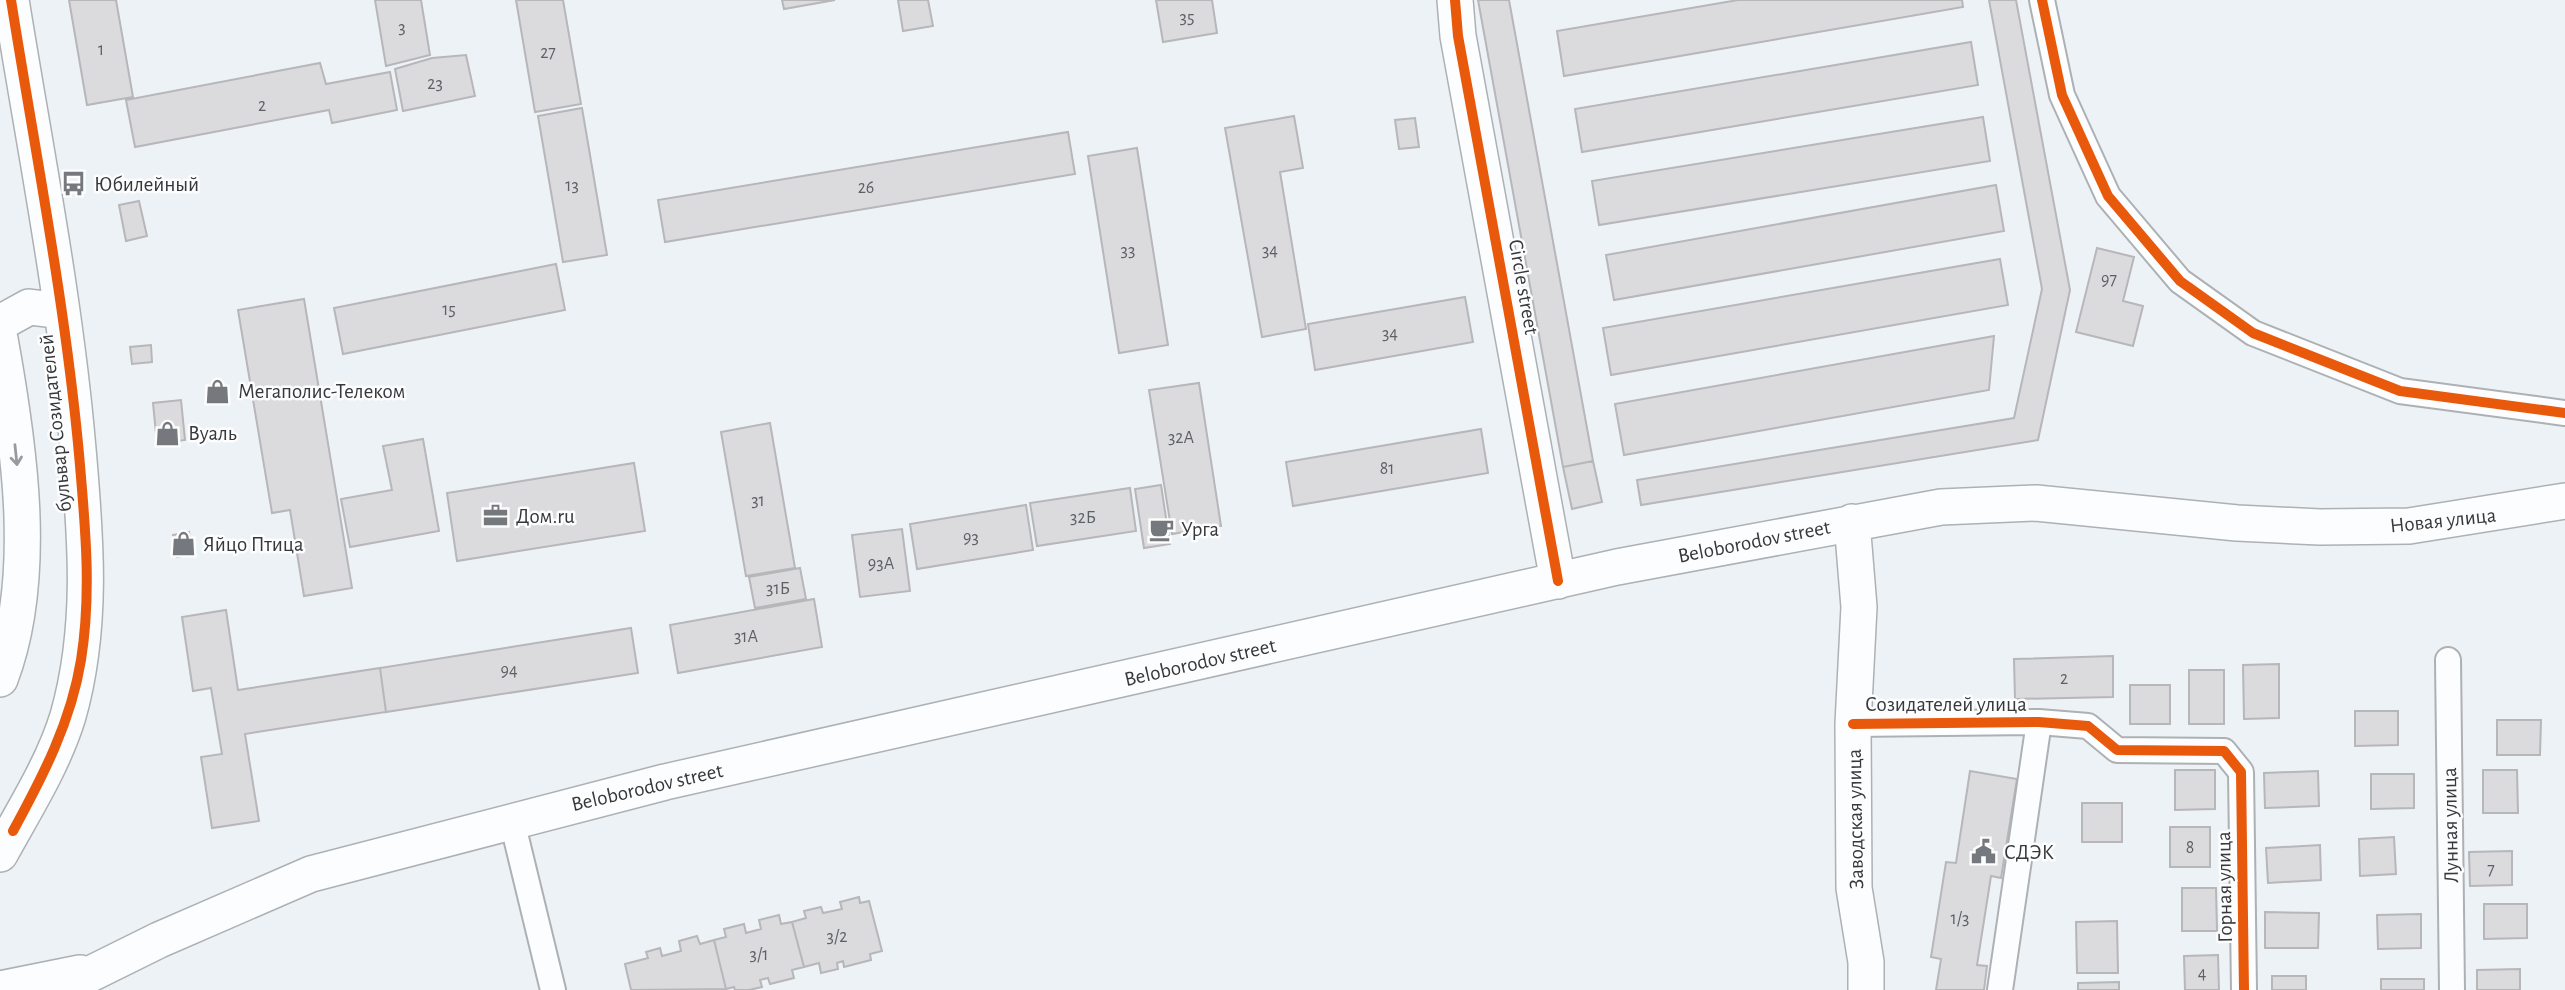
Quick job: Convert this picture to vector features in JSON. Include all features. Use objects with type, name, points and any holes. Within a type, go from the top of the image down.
[{"type":"main road","name":"бульвар Созидателей","points":[[6,842],[43,776],[67,718],[81,660],[86,529],[72,373],[10,0]]},
{"type":"main road","name":"Circle street","points":[[1455,0],[1458,36],[1558,581]]},
{"type":"main road","points":[[0,323],[29,307],[62,311]]},
{"type":"main road","name":"бульвар Созидателей","points":[[0,339],[9,388],[23,520],[18,602],[6,663],[0,679]]},
{"type":"main road","name":"Новая улица","points":[[2320,527],[2409,526],[2565,501]]},
{"type":"main road","name":"Beloborodov street","points":[[58,990],[310,874],[665,782],[1616,566],[1941,507],[2036,503],[2237,523],[2320,527]]},
{"type":"main road","name":"Заводская улица","points":[[1852,522],[1859,607],[1853,723],[1854,888],[1866,962],[1866,990]]},
{"type":"main road","name":"Beloborodov street","points":[[0,989],[29,986],[108,966]]},
{"type":"street","points":[[2042,0],[2062,95],[2108,196],[2180,281],[2253,333],[2400,391],[2565,413]]},
{"type":"street","name":"Лунная улица","points":[[2448,660],[2452,990]]},
{"type":"street","name":"Созидателей улица","points":[[1853,723],[2039,722],[2000,990]]},
{"type":"street","name":"Горная улица","points":[[2039,722],[2088,726],[2117,750],[2219,749],[2239,766],[2242,784],[2244,990]]},
{"type":"street","points":[[512,821],[553,990]]},
{"type":"building","points":[[69,0],[116,0],[133,97],[87,105]]},
{"type":"building","points":[[375,0],[421,0],[430,55],[386,66]]},
{"type":"building","points":[[516,0],[563,0],[581,104],[535,112]]},
{"type":"building","points":[[782,0],[835,0],[784,9]]},
{"type":"building","points":[[898,0],[928,0],[933,26],[903,31]]},
{"type":"building","points":[[1156,0],[1212,0],[1217,33],[1163,42]]},
{"type":"building","points":[[1478,0],[1509,0],[1593,461],[1563,467]]},
{"type":"building","points":[[1738,0],[1962,0],[1963,7],[1564,76],[1557,31]]},
{"type":"building","points":[[1989,0],[2016,0],[2070,290],[2038,440],[1641,505],[1637,480],[2014,418],[2042,289]]},
{"type":"building","points":[[1971,42],[1978,85],[1582,152],[1575,109]]},
{"type":"building","points":[[466,55],[475,96],[403,111],[395,69],[432,58]]},
{"type":"building","points":[[320,63],[326,84],[390,72],[397,110],[332,123],[329,110],[135,147],[126,100]]},
{"type":"building","points":[[582,108],[607,255],[563,262],[538,116]]},
{"type":"building","points":[[1294,116],[1303,168],[1280,172],[1306,329],[1262,337],[1225,128]]},
{"type":"building","points":[[1983,117],[1990,161],[1599,225],[1592,181]]},
{"type":"building","points":[[1415,118],[1419,147],[1399,149],[1395,120]]},
{"type":"building","points":[[1068,132],[1075,174],[665,242],[658,200]]},
{"type":"building","points":[[1137,148],[1168,345],[1119,353],[1088,156]]},
{"type":"building","points":[[1996,185],[2004,231],[1614,300],[1606,255]]},
{"type":"building","points":[[139,201],[147,236],[126,241],[119,205]]},
{"type":"building","points":[[2097,248],[2134,257],[2123,301],[2143,306],[2133,346],[2076,332]]},
{"type":"building","points":[[2000,259],[2008,305],[1611,375],[1603,328]]},
{"type":"building","points":[[556,264],[565,310],[343,354],[334,308]]},
{"type":"building","points":[[1465,297],[1473,342],[1315,370],[1308,324]]},
{"type":"building","points":[[304,299],[352,588],[304,596],[290,510],[272,513],[238,310]]},
{"type":"building","points":[[1994,336],[1989,390],[1624,455],[1615,404]]},
{"type":"building","points":[[151,345],[152,362],[132,364],[130,347]]},
{"type":"building","points":[[1199,383],[1221,526],[1172,534],[1149,390]]},
{"type":"building","points":[[181,400],[185,440],[157,444],[153,403]]},
{"type":"building","points":[[770,423],[795,568],[746,576],[721,432]]},
{"type":"building","points":[[1481,429],[1488,473],[1293,506],[1286,462]]},
{"type":"building","points":[[423,439],[439,531],[350,547],[341,499],[392,490],[383,446]]},
{"type":"building","points":[[1593,461],[1602,502],[1572,509],[1563,467]]},
{"type":"building","points":[[634,463],[645,531],[457,561],[447,493]]},
{"type":"building","points":[[1161,485],[1170,544],[1144,548],[1135,489]]},
{"type":"building","points":[[1130,488],[1136,531],[1037,546],[1030,503]]},
{"type":"building","points":[[1026,505],[1033,550],[917,569],[910,524]]},
{"type":"building","points":[[902,529],[910,591],[860,597],[852,535]]},
{"type":"building","name":"Яйцо Птица","points":[[189,532],[193,554],[177,557],[173,535]]},
{"type":"building","points":[[800,568],[806,599],[755,608],[749,577]]},
{"type":"building","points":[[814,599],[822,647],[678,673],[670,625]]},
{"type":"building","points":[[226,610],[238,690],[380,668],[386,712],[245,734],[259,821],[212,828],[201,757],[222,754],[211,688],[193,691],[182,617]]},
{"type":"building","points":[[631,628],[638,673],[386,712],[380,668]]},
{"type":"building","points":[[2113,656],[2113,697],[2015,699],[2014,659]]},
{"type":"building","points":[[2279,664],[2279,718],[2244,719],[2243,665]]},
{"type":"building","points":[[2189,670],[2224,670],[2224,724],[2189,724]]},
{"type":"building","points":[[2130,685],[2170,685],[2170,724],[2130,724]]},
{"type":"building","points":[[2355,711],[2398,711],[2398,745],[2355,746]]},
{"type":"building","points":[[2497,720],[2541,720],[2540,755],[2497,755]]},
{"type":"building","points":[[2175,770],[2215,770],[2215,809],[2175,810]]},
{"type":"building","points":[[2483,770],[2517,770],[2518,813],[2483,813]]},
{"type":"building","points":[[1970,771],[2017,779],[2001,878],[1991,876],[1977,965],[1987,966],[1984,990],[1936,990],[1941,959],[1931,957],[1946,862],[1956,863]]},
{"type":"building","points":[[2318,771],[2319,806],[2265,808],[2264,773]]},
{"type":"building","points":[[2371,774],[2414,774],[2414,808],[2371,809]]},
{"type":"building","points":[[2082,803],[2122,803],[2122,842],[2082,842]]},
{"type":"building","points":[[2170,827],[2210,827],[2210,867],[2170,867]]},
{"type":"building","points":[[2394,837],[2396,874],[2360,876],[2359,839]]},
{"type":"building","points":[[2320,845],[2321,880],[2268,883],[2266,848]]},
{"type":"building","points":[[2512,851],[2512,885],[2470,886],[2469,852]]},
{"type":"building","points":[[2182,888],[2216,888],[2217,931],[2182,931]]},
{"type":"building","points":[[859,897],[860,903],[869,901],[882,951],[870,954],[871,960],[844,967],[843,961],[837,963],[838,969],[821,973],[819,963],[804,967],[792,922],[806,918],[804,911],[821,907],[823,913],[842,909],[840,902]]},
{"type":"building","points":[[2484,904],[2527,904],[2527,938],[2484,939]]},
{"type":"building","points":[[2265,912],[2319,913],[2318,948],[2265,948]]},
{"type":"building","points":[[2421,914],[2421,948],[2378,949],[2377,915]]},
{"type":"building","points":[[779,915],[781,924],[792,922],[804,967],[792,970],[794,978],[770,984],[768,978],[760,980],[762,987],[749,990],[735,990],[734,987],[726,989],[714,940],[726,937],[724,929],[744,924],[746,933],[761,929],[759,920]]},
{"type":"building","points":[[2117,921],[2118,973],[2077,973],[2076,922]]},
{"type":"building","points":[[697,936],[700,944],[714,940],[726,989],[631,990],[625,964],[648,958],[646,952],[660,948],[662,956],[681,951],[679,941]]},
{"type":"building","points":[[2218,955],[2219,990],[2185,990],[2184,956]]},
{"type":"building","points":[[2520,969],[2520,990],[2477,990],[2477,970]]},
{"type":"building","points":[[2272,976],[2306,976],[2306,990],[2272,990]]},
{"type":"building","points":[[2381,979],[2424,979],[2424,990],[2381,990]]},
{"type":"building","points":[[2119,982],[2119,990],[2078,990],[2078,983]]},
{"type":"cycle path","points":[[11,0],[66,340],[81,480],[87,583],[81,660],[70,705],[45,769],[13,831]]},
{"type":"cycle path","points":[[1455,0],[1458,36],[1558,581]]},
{"type":"cycle path","points":[[2042,0],[2062,95],[2108,196],[2180,281],[2253,333],[2400,391],[2565,413]]},
{"type":"cycle path","points":[[1853,724],[2039,722],[2088,726],[2117,750],[2224,751],[2241,772],[2244,990]]},
{"type":"place","name":"Юбилейный","points":[[74,184]]},
{"type":"place","name":"Мегаполис-Телеком","points":[[218,391]]},
{"type":"place","name":"Вуаль","points":[[168,433]]},
{"type":"place","name":"Дом.ru","points":[[496,516]]},
{"type":"place","name":"Урга","points":[[1161,529]]},
{"type":"place","name":"Яйцо Птица","points":[[183,544]]},
{"type":"place","name":"СДЭК","points":[[1984,852]]}]
